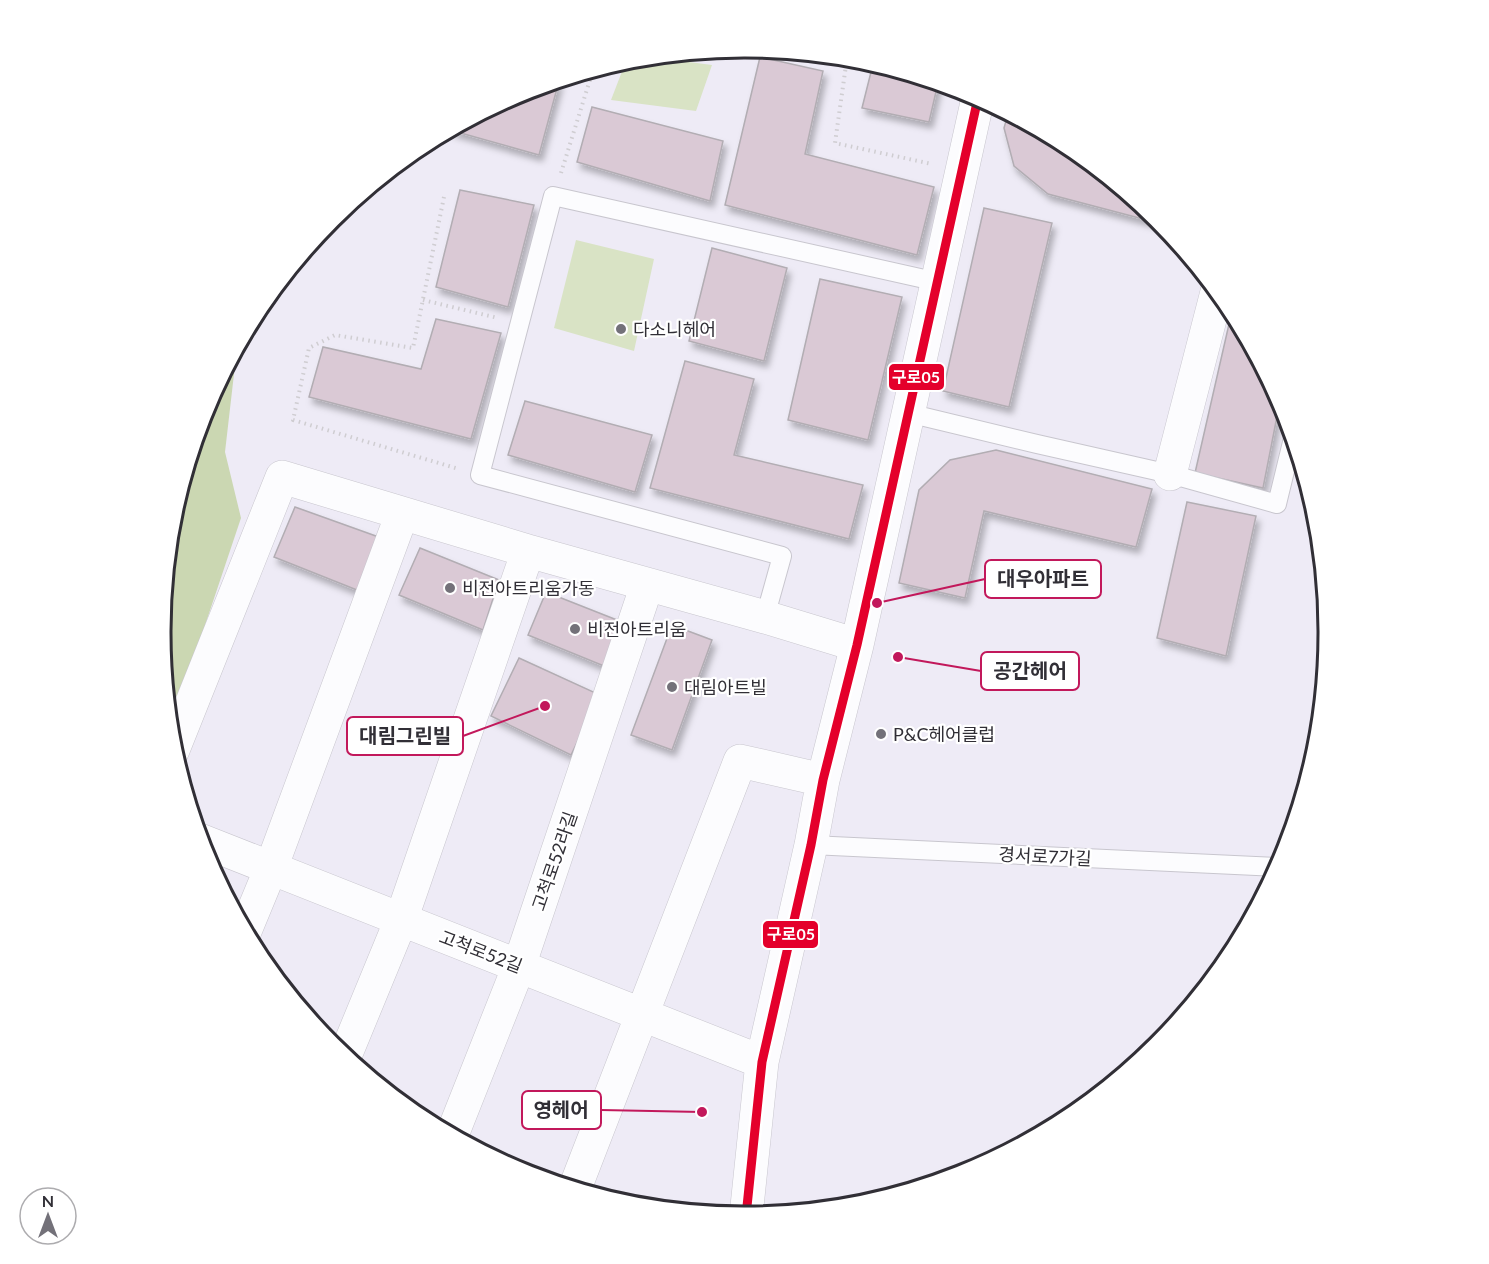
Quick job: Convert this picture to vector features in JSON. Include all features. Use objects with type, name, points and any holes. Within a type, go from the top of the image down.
[{"type":"street","points":[[748,1206],[762,1062],[811,844],[823,780],[857,645],[976,108]]},
{"type":"street","points":[[1170,474],[1214,303]]},
{"type":"street","points":[[180,732],[282,477],[528,551],[857,645]]},
{"type":"street","points":[[249,921],[271,868],[402,514]]},
{"type":"street","points":[[349,1047],[401,920],[528,551]]},
{"type":"street","name":"고척로52라길","points":[[455,1127],[519,966],[647,585]]},
{"type":"street","points":[[578,1180],[741,760],[823,780]]},
{"type":"street","name":"고척로52길","points":[[213,845],[762,1062]]},
{"type":"lane","points":[[765,617],[782,556],[480,475],[553,196],[938,282]]},
{"type":"lane","points":[[908,413],[1170,474],[1277,504],[1289,453]]},
{"type":"lane","name":"경서로7가길","points":[[811,844],[1267,866]]},
{"type":"path","points":[[846,68],[835,143],[962,171]]},
{"type":"path","points":[[553,196],[591,80]]},
{"type":"path","points":[[444,196],[413,348],[335,335],[309,348],[293,420],[480,475]]},
{"type":"path","points":[[423,300],[520,323]]},
{"type":"green space","points":[[687,62],[712,65],[696,111],[611,100],[622,72],[670,63]]},
{"type":"green space","points":[[576,240],[654,259],[634,351],[554,328]]},
{"type":"green space","points":[[234,370],[225,452],[241,518],[193,661],[175,701],[172,670],[172,594],[182,520],[201,448]]},
{"type":"building","points":[[760,59],[823,71],[805,154],[934,187],[917,255],[725,205]]},
{"type":"building","points":[[871,73],[936,92],[929,122],[862,108]]},
{"type":"building","points":[[556,90],[539,155],[461,133],[525,102]]},
{"type":"building","points":[[592,107],[723,141],[710,201],[577,162]]},
{"type":"building","points":[[1006,122],[1063,155],[1094,177],[1142,219],[1048,194],[1014,166],[1004,128]]},
{"type":"building","points":[[460,190],[534,205],[508,307],[436,287]]},
{"type":"building","points":[[984,208],[1052,223],[1009,407],[943,391]]},
{"type":"building","points":[[712,248],[787,268],[764,361],[689,341]]},
{"type":"building","points":[[820,279],[902,297],[868,440],[788,420]]},
{"type":"building","points":[[436,319],[501,333],[471,439],[309,397],[323,347],[421,369]]},
{"type":"building","points":[[1229,325],[1259,378],[1276,419],[1263,488],[1195,473]]},
{"type":"building","points":[[685,361],[754,379],[734,455],[863,485],[849,539],[650,488]]},
{"type":"building","points":[[525,401],[652,435],[635,492],[508,455]]},
{"type":"building","points":[[996,450],[1152,489],[1136,547],[984,511],[965,598],[899,583],[919,490],[950,460]]},
{"type":"building","points":[[1187,502],[1256,516],[1226,656],[1157,638]]},
{"type":"building","points":[[295,507],[387,540],[362,592],[274,557]]},
{"type":"building","name":"비전아트리움가동","points":[[420,548],[499,580],[483,630],[399,595]]},
{"type":"building","name":"비전아트리움","points":[[546,592],[622,622],[604,666],[528,635]]},
{"type":"building","name":"대림아트빌","points":[[672,625],[712,640],[672,750],[631,735]]},
{"type":"building","points":[[519,658],[600,695],[571,755],[491,716]]},
{"type":"transit line","name":"구로05","points":[[747,1206],[762,1062],[811,845],[823,780],[857,645],[976,108]]},
{"type":"place","name":"다소니헤어","points":[[621,329]]},
{"type":"place","name":"비전아트리움가동","points":[[450,588]]},
{"type":"place","name":"대우아파트","points":[[877,603]]},
{"type":"place","name":"비전아트리움","points":[[575,629]]},
{"type":"place","name":"공간헤어","points":[[898,657]]},
{"type":"place","name":"대림아트빌","points":[[672,687]]},
{"type":"place","name":"대림그린빌","points":[[545,706]]},
{"type":"place","name":"P&C헤어클럽","points":[[881,734]]},
{"type":"place","name":"영헤어","points":[[702,1112]]}]
